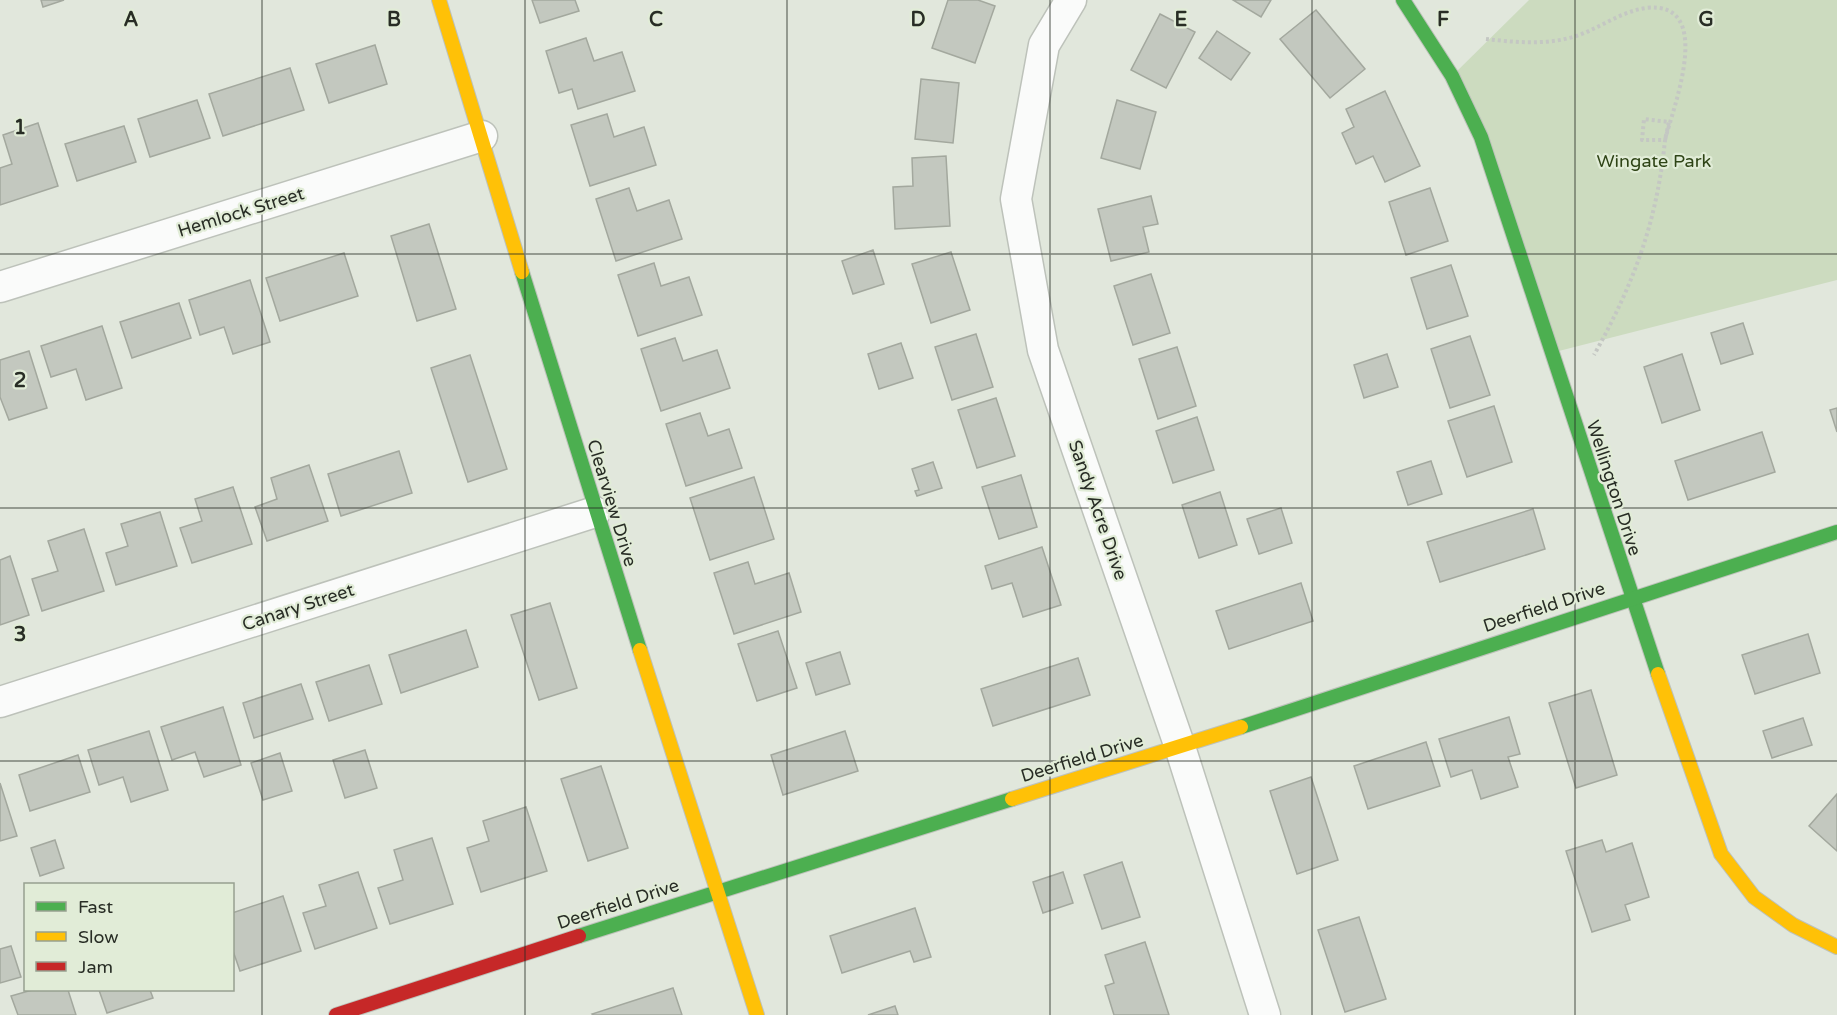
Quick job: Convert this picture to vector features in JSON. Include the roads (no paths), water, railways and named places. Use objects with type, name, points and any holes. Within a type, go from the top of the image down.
[{"type":"street","name":"Clearview Drive","points":[[439,0],[595,512],[758,1015]]},
{"type":"street","name":"Sandy Acre Drive","points":[[1071,0],[1044,45],[1016,199],[1043,350],[1180,747],[1265,1015]]},
{"type":"street","name":"Wellington Drive","points":[[1403,0],[1452,76],[1481,137],[1632,597],[1721,854],[1754,897],[1793,925],[1837,947]]},
{"type":"street","name":"Hemlock Street","points":[[0,287],[482,136]]},
{"type":"street","name":"Canary Street","points":[[0,702],[595,512]]},
{"type":"street","name":"Deerfield Drive","points":[[336,1015],[718,890],[1180,747],[1632,597],[1837,532]]},
{"type":"park label","name":"Wingate Park","points":[[1654,161]]}]
